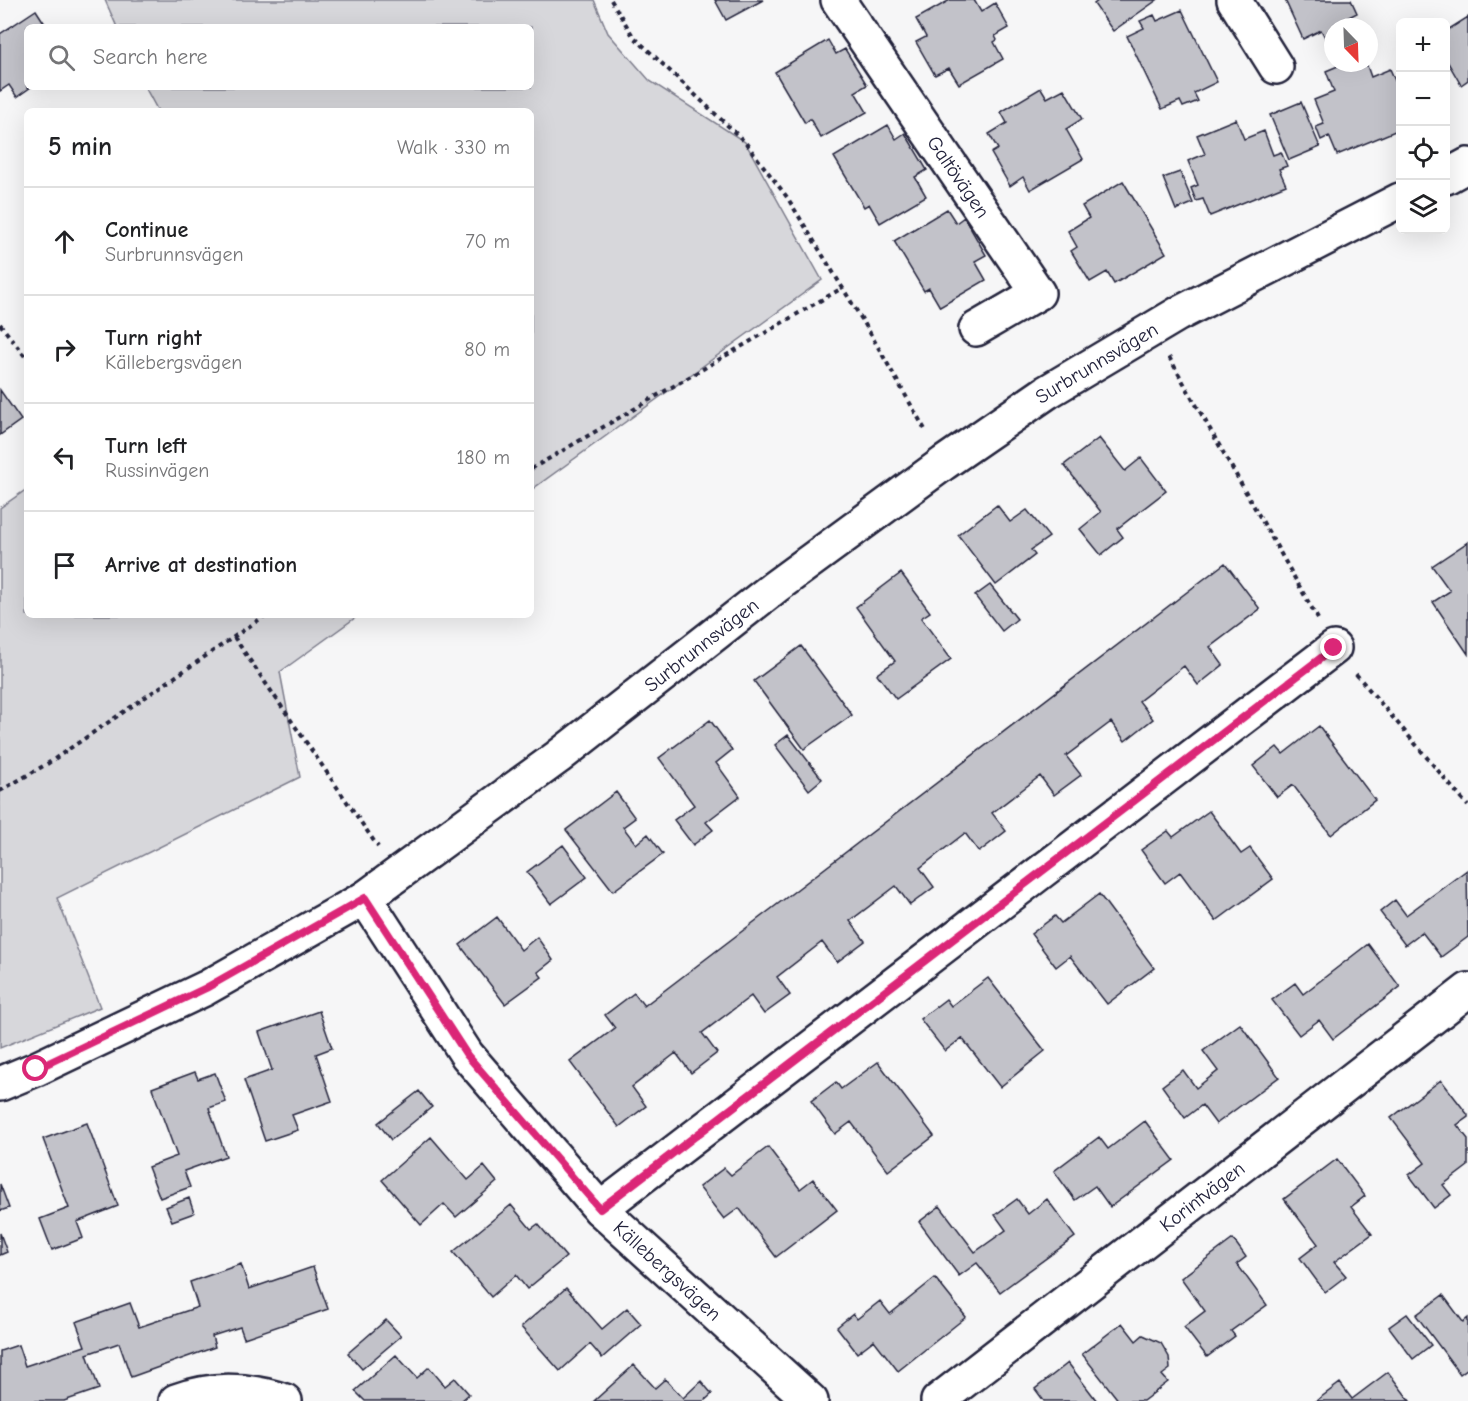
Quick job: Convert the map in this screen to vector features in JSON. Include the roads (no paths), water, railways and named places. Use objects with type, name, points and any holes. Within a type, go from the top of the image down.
[{"type":"street","name":"Galtövägen","points":[[839,0],[1038,293],[976,329]]},
{"type":"street","points":[[1234,0],[1276,67]]},
{"type":"street","points":[[1450,175],[1468,165]]},
{"type":"street","name":"Surbrunnsvägen","points":[[0,1084],[206,988],[365,898],[558,757],[775,587],[944,463],[1047,392],[1178,314],[1396,203]]},
{"type":"street","points":[[600,1209],[1334,648]]},
{"type":"street","name":"Källebergsvägen","points":[[365,898],[467,1055],[600,1209],[811,1401]]},
{"type":"street","name":"Korintvägen","points":[[938,1401],[1468,990]]},
{"type":"street","points":[[176,1401],[209,1392],[236,1390],[285,1401]]}]
